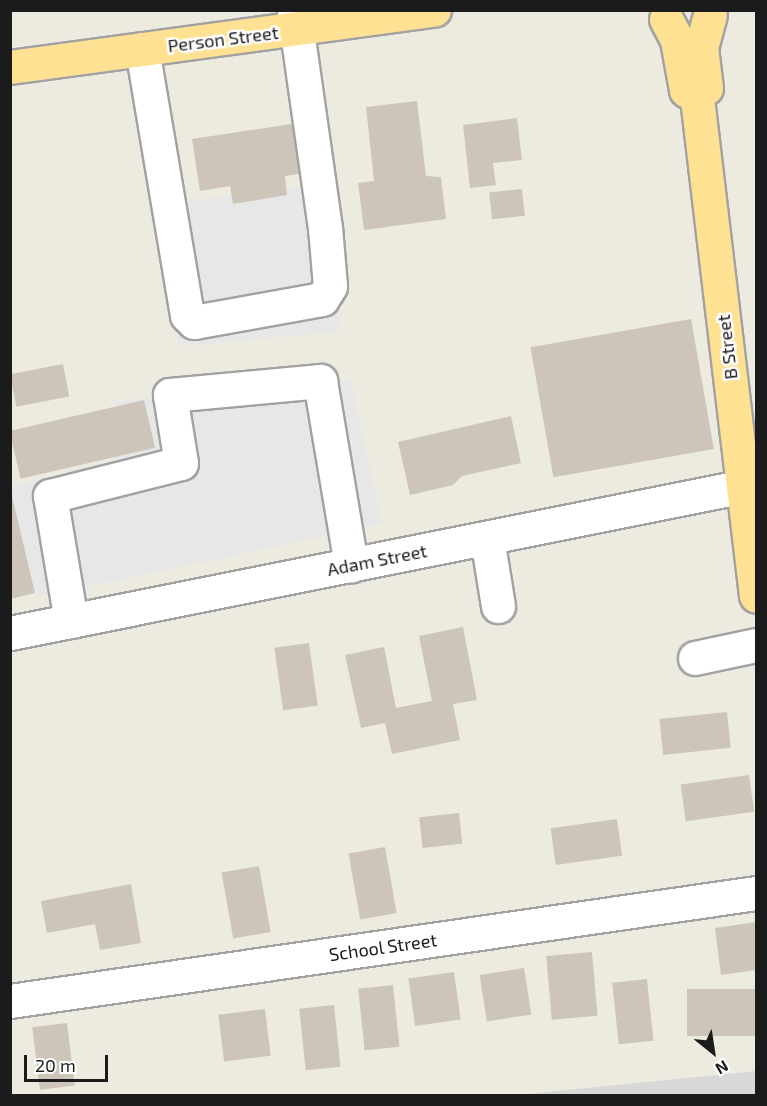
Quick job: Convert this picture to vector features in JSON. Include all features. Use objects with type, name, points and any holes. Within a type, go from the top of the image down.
[{"type":"main road","name":"Person Street","points":[[10,67],[142,49],[295,20],[434,10]]},
{"type":"main road","points":[[660,15],[684,24],[712,13]]},
{"type":"main road","name":"B Street","points":[[712,13],[701,48],[706,87],[697,98],[756,596]]},
{"type":"main road","name":"B Street","points":[[660,15],[677,39],[686,90],[697,98]]},
{"type":"street","points":[[142,49],[174,251],[187,315],[194,322],[322,299],[330,286],[295,20]]},
{"type":"street","points":[[71,621],[50,496],[181,463],[170,395],[320,381],[351,565]]},
{"type":"street","name":"Adam Street","points":[[10,633],[744,486]]},
{"type":"street","points":[[488,538],[498,606]]},
{"type":"street","points":[[695,658],[756,645]]},
{"type":"street","name":"School Street","points":[[10,1001],[756,893]]},
{"type":"shaded area","points":[[334,184],[339,332],[179,346],[152,205]]},
{"type":"shaded area","points":[[351,380],[382,524],[37,597],[11,535],[10,487],[118,459],[115,401]]},
{"type":"shaded area","points":[[756,1071],[756,1095],[516,1095]]},
{"type":"building","points":[[417,101],[426,176],[441,177],[446,219],[364,230],[358,183],[374,181],[366,107]]},
{"type":"building","points":[[517,118],[522,160],[493,163],[496,185],[470,188],[463,125]]},
{"type":"building","points":[[298,123],[305,173],[285,176],[287,195],[233,204],[230,186],[200,191],[192,139]]},
{"type":"building","points":[[522,189],[525,216],[492,219],[489,192]]},
{"type":"building","points":[[691,319],[714,449],[553,477],[530,347]]},
{"type":"building","points":[[63,364],[69,396],[16,407],[10,374]]},
{"type":"building","points":[[144,400],[155,448],[21,479],[10,431]]},
{"type":"building","points":[[511,416],[521,463],[462,476],[453,485],[410,495],[398,442]]},
{"type":"building","points":[[10,493],[35,593],[10,599]]},
{"type":"building","points":[[463,627],[477,700],[453,704],[460,740],[392,754],[385,723],[361,728],[345,655],[384,647],[396,708],[432,701],[419,636]]},
{"type":"building","points":[[309,643],[318,705],[283,710],[274,648]]},
{"type":"building","points":[[727,712],[731,748],[663,755],[659,719]]},
{"type":"building","points":[[749,775],[754,812],[686,821],[681,785]]},
{"type":"building","points":[[459,813],[462,844],[422,848],[419,817]]},
{"type":"building","points":[[617,819],[622,856],[556,865],[551,828]]},
{"type":"building","points":[[385,847],[397,913],[360,919],[349,853]]},
{"type":"building","points":[[259,866],[271,932],[233,939],[222,873]]},
{"type":"building","points":[[131,884],[141,943],[100,950],[95,924],[47,933],[41,901]]},
{"type":"building","points":[[756,922],[756,970],[721,975],[715,928]]},
{"type":"building","points":[[592,952],[598,1016],[552,1020],[546,956]]},
{"type":"building","points":[[524,968],[531,1014],[487,1021],[480,975]]},
{"type":"building","points":[[454,972],[461,1020],[415,1026],[408,978]]},
{"type":"building","points":[[647,979],[653,1041],[619,1044],[612,983]]},
{"type":"building","points":[[393,985],[399,1047],[365,1050],[358,989]]},
{"type":"building","points":[[687,989],[756,989],[756,1036],[687,1036]]},
{"type":"building","points":[[334,1005],[340,1067],[306,1070],[299,1009]]},
{"type":"building","points":[[265,1009],[271,1056],[224,1061],[218,1015]]},
{"type":"building","points":[[67,1023],[75,1086],[40,1090],[32,1027]]}]
